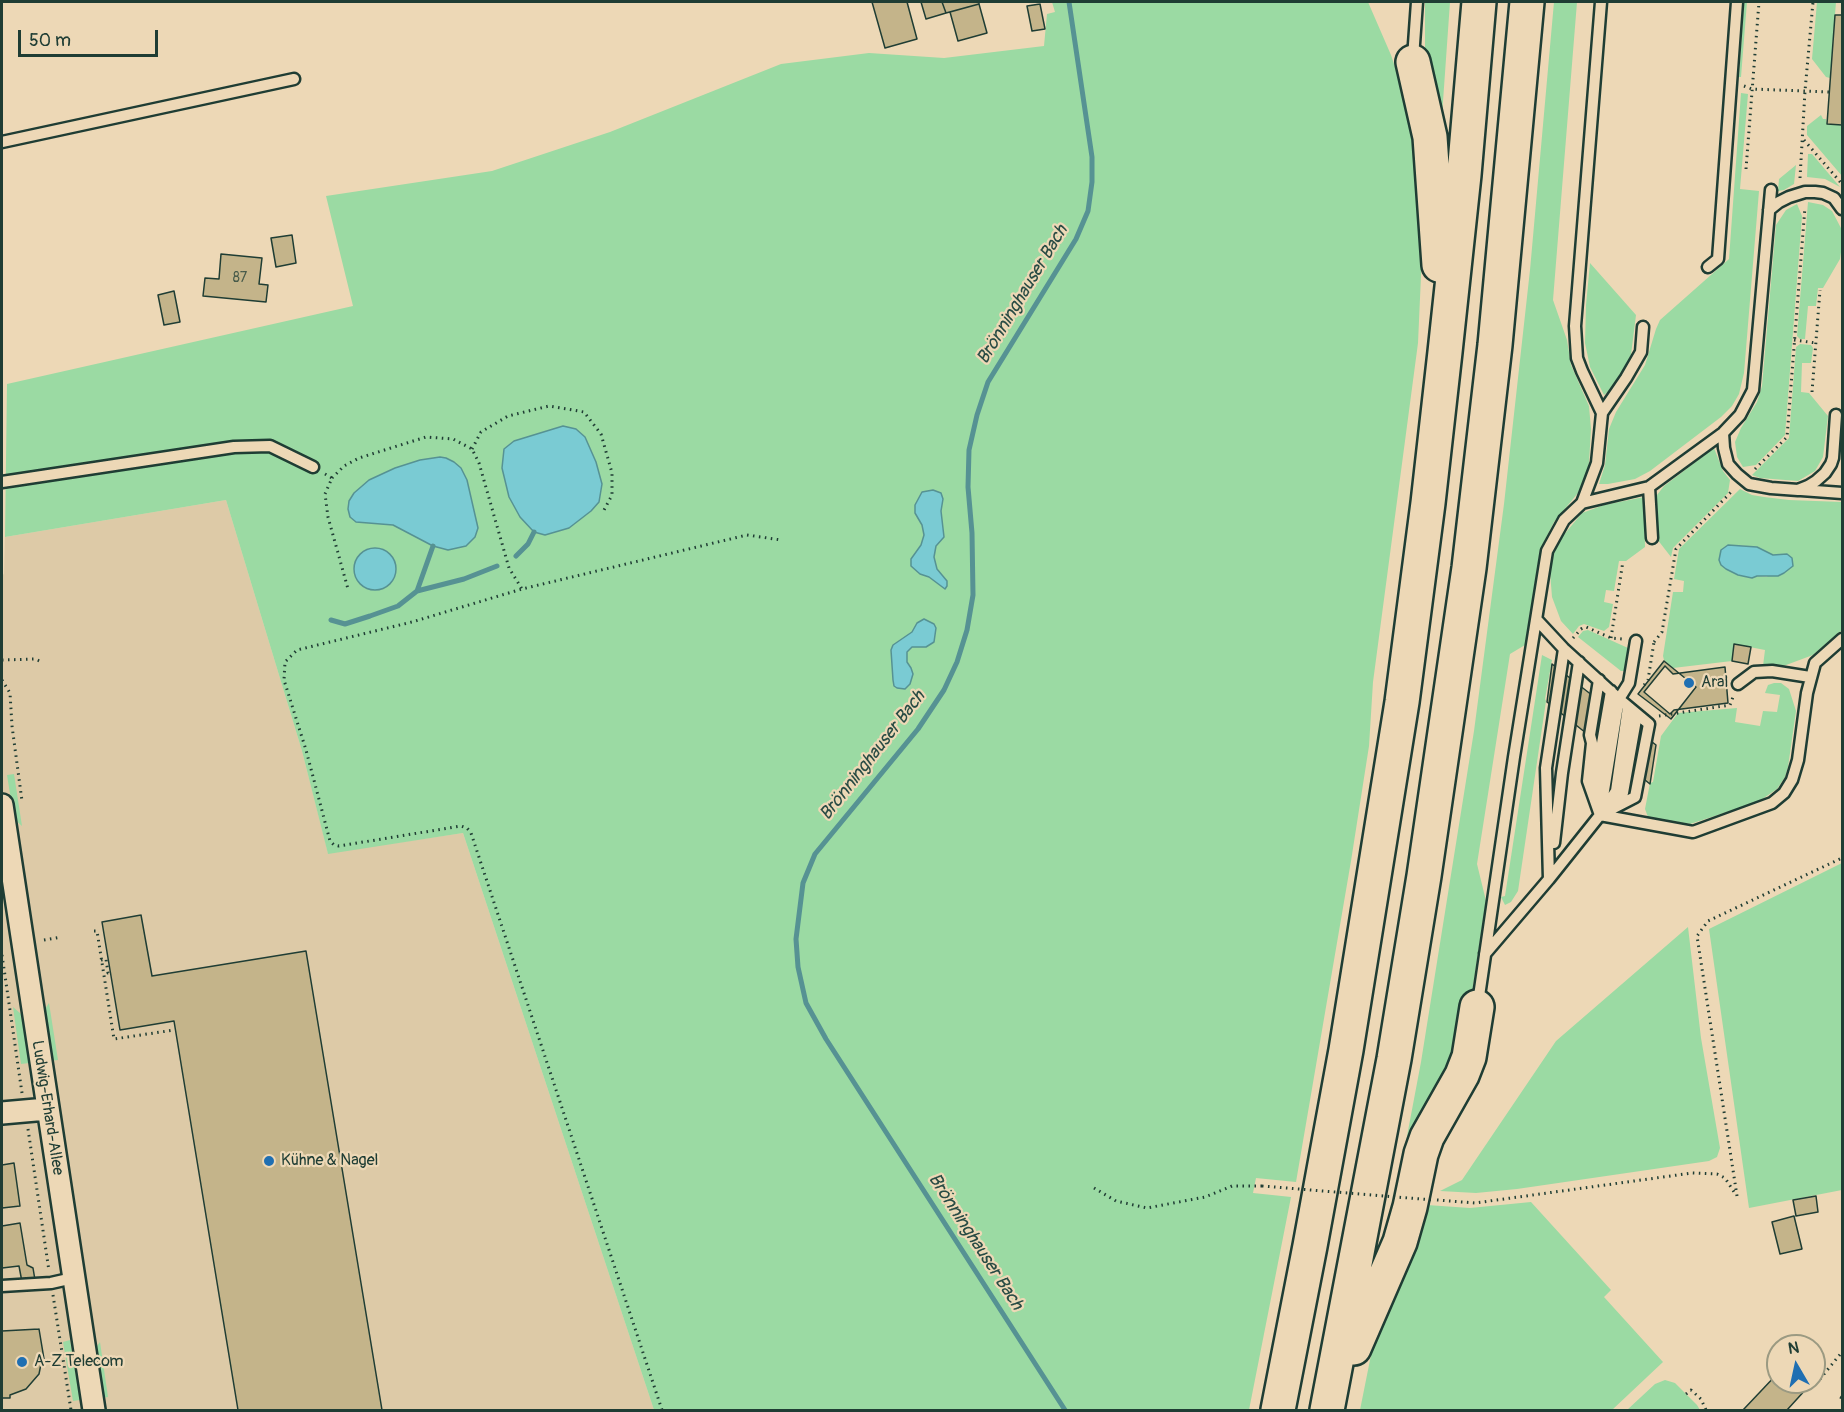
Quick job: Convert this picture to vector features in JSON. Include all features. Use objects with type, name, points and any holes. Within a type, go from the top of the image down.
[{"type":"highway","points":[[1278,1410],[1317,1212],[1371,902],[1402,702],[1445,352],[1479,2]]},
{"type":"highway","points":[[1328,1410],[1396,1047],[1424,876],[1467,580],[1495,345],[1527,2]]},
{"type":"highway","points":[[1413,62],[1430,137],[1445,352]]},
{"type":"highway","points":[[1328,1410],[1374,1297],[1400,1242],[1427,1137],[1462,1076],[1478,1006]]},
{"type":"street","name":"Ludwig-Erhard-Allee","points":[[2,805],[94,1410]]},
{"type":"street","points":[[2,1113],[48,1109]]},
{"type":"lane","points":[[1413,62],[1416,2]]},
{"type":"lane","points":[[1601,2],[1575,326],[1577,358],[1602,413]]},
{"type":"lane","points":[[1708,267],[1718,259],[1737,2]]},
{"type":"lane","points":[[2,142],[294,79]]},
{"type":"lane","points":[[1582,503],[1649,487],[1723,433],[1740,415],[1753,390],[1771,190]]},
{"type":"lane","points":[[1769,210],[1779,202],[1805,192],[1823,193],[1834,198],[1842,209]]},
{"type":"lane","points":[[1478,1006],[1547,551],[1564,520],[1582,503],[1597,464],[1602,413],[1641,352],[1644,327]]},
{"type":"lane","points":[[1798,490],[1819,479],[1831,464],[1836,415]]},
{"type":"lane","points":[[1723,433],[1728,464],[1749,484],[1771,488],[1842,493]]},
{"type":"lane","points":[[2,482],[234,447],[270,446],[313,467]]},
{"type":"lane","points":[[1649,487],[1652,538]]},
{"type":"lane","points":[[1537,620],[1564,649],[1649,724],[1635,797],[1600,815]]},
{"type":"lane","points":[[1600,815],[1693,832],[1772,803],[1784,793],[1792,780],[1798,760],[1810,677],[1815,663],[1842,639]]},
{"type":"lane","points":[[1600,815],[1615,695],[1629,683],[1636,641]]},
{"type":"lane","points":[[1549,879],[1546,768],[1564,649]]},
{"type":"lane","points":[[1549,879],[1579,662]]},
{"type":"lane","points":[[1738,684],[1755,672],[1772,671],[1810,677]]},
{"type":"lane","points":[[1599,680],[1590,735],[1592,743],[1588,781],[1600,815]]},
{"type":"lane","points":[[1485,955],[1600,815],[1616,790],[1628,706]]},
{"type":"lane","points":[[2,1286],[51,1283],[73,1278]]},
{"type":"path","points":[[1746,169],[1759,2]]},
{"type":"path","points":[[1730,82],[1752,89],[1829,92]]},
{"type":"path","points":[[1803,138],[1842,184]]},
{"type":"path","points":[[1812,392],[1820,290]]},
{"type":"path","points":[[1794,340],[1817,343]]},
{"type":"path","points":[[472,449],[481,432],[508,416],[549,406],[584,412],[601,434],[612,472],[612,495],[603,512]]},
{"type":"path","points":[[348,589],[328,517],[325,494],[332,478],[344,466],[358,458],[426,437],[453,439],[472,449],[479,463],[509,568],[522,589]]},
{"type":"path","points":[[313,467],[332,478]]},
{"type":"path","points":[[662,1410],[471,833],[467,828],[461,826],[334,845],[330,841],[306,750],[284,680],[285,662],[297,650],[412,622],[522,589],[747,535],[781,540]]},
{"type":"path","points":[[1611,638],[1623,561]]},
{"type":"path","points":[[1564,649],[1583,627],[1611,638],[1654,642],[1648,680],[1638,691]]},
{"type":"path","points":[[2,660],[35,658],[42,662]]},
{"type":"path","points":[[1658,716],[1730,705],[1738,684]]},
{"type":"path","points":[[1094,1188],[1116,1201],[1146,1208],[1205,1197],[1232,1186],[1262,1186],[1475,1203],[1692,1173],[1717,1174],[1725,1178],[1737,1196],[1697,936],[1708,921],[1842,858]]},
{"type":"path","points":[[94,931],[97,931],[114,1039],[174,1030]]},
{"type":"path","points":[[44,940],[61,937]]},
{"type":"path","points":[[2,955],[22,1092]]},
{"type":"path","points":[[101,960],[106,959],[108,974],[111,973]]},
{"type":"path","points":[[1826,1372],[1842,1352]]},
{"type":"path","points":[[1686,1394],[1691,1390],[1701,1399],[1706,1410]]},
{"type":"shaded area","points":[[226,500],[302,751],[328,853],[463,833],[654,1410],[2,1410],[2,572],[4,575],[5,537]]},
{"type":"green space","points":[[1052,2],[1368,2],[1391,55],[1408,106],[1416,142],[1423,231],[1418,343],[1373,682],[1369,746],[1296,1182],[1256,1178],[1253,1193],[1291,1197],[1249,1410],[654,1410],[463,833],[328,854],[302,751],[226,500],[5,537],[7,384],[353,306],[326,196],[492,171],[610,132],[781,64],[869,53],[944,58],[1044,46],[1047,14],[1055,12]],"holes":[[[576,429],[585,437],[596,462],[602,484]],[[446,458],[467,480],[478,528],[433,546],[393,525],[379,523],[420,460]]]},
{"type":"green space","points":[[1425,2],[1450,2],[1440,144],[1425,55]]},
{"type":"green space","points":[[1554,2],[1577,2],[1553,300],[1567,340],[1571,365],[1589,406],[1591,429],[1589,463],[1578,493],[1554,522],[1540,550],[1525,645],[1510,654],[1477,864],[1486,901],[1467,1026],[1404,1190],[1397,1189],[1421,1062],[1474,731],[1504,504],[1530,270]]},
{"type":"green space","points":[[1744,2],[1747,2],[1741,77],[1739,77]]},
{"type":"green space","points":[[1817,2],[1836,2],[1830,78],[1826,77],[1812,59]]},
{"type":"green space","points":[[1741,93],[1748,94],[1740,189],[1759,191],[1744,373],[1739,394],[1732,406],[1721,417],[1650,471],[1635,479],[1599,484],[1605,465],[1609,429],[1616,412],[1645,365],[1660,320],[1729,259]]},
{"type":"green space","points":[[1821,115],[1823,119],[1826,119],[1827,124],[1842,125],[1842,176],[1807,135],[1807,126]]},
{"type":"green space","points":[[1808,154],[1812,154],[1840,187],[1825,179],[1807,177]]},
{"type":"green space","points":[[1796,165],[1794,184],[1778,191],[1779,179]]},
{"type":"green space","points":[[1808,202],[1823,205],[1832,211],[1842,230],[1842,245],[1840,259],[1823,288],[1818,288],[1816,306],[1808,306],[1805,339],[1800,339],[1797,336]]},
{"type":"green space","points":[[1797,204],[1802,216],[1785,435],[1756,465],[1743,467],[1737,457],[1735,442],[1757,402],[1762,386],[1776,225],[1786,210]]},
{"type":"green space","points":[[1590,263],[1636,315],[1631,355],[1609,391],[1604,395],[1590,367],[1585,343]]},
{"type":"green space","points":[[1800,344],[1811,345],[1813,348],[1811,363],[1802,363],[1801,392],[1809,393],[1828,416],[1823,457],[1815,471],[1798,481],[1760,478],[1752,475],[1789,438],[1796,347]]},
{"type":"green space","points":[[1714,448],[1723,471],[1730,480],[1728,493],[1673,548],[1671,557],[1657,539],[1657,495],[1664,486]]},
{"type":"green space","points":[[1740,489],[1752,495],[1764,497],[1842,502],[1842,630],[1813,655],[1778,668],[1763,666],[1765,650],[1734,644],[1732,661],[1673,668],[1663,656],[1673,592],[1683,592],[1684,581],[1674,579],[1679,549]],"holes":[[[1735,545],[1757,547],[1773,555],[1781,554],[1767,577],[1752,578],[1738,575]]]},
{"type":"green space","points":[[1644,497],[1645,547],[1626,561],[1619,561],[1614,591],[1606,590],[1604,602],[1613,604],[1609,627],[1604,631],[1584,624],[1579,626],[1573,634],[1561,621],[1552,597],[1550,572],[1555,549],[1582,513],[1604,505]]},
{"type":"green space","points":[[1588,630],[1628,648],[1625,671],[1621,671],[1578,637],[1583,631]]},
{"type":"green space","points":[[1542,655],[1552,660],[1518,891],[1511,902],[1505,905],[1501,897],[1505,896]]},
{"type":"green space","points":[[1781,683],[1789,689],[1796,711],[1788,767],[1777,789],[1758,802],[1690,824],[1648,817],[1645,809],[1650,783],[1653,782],[1661,736],[1678,713],[1737,708],[1735,722],[1760,726],[1763,711],[1777,712],[1780,695],[1765,693],[1768,685]]},
{"type":"green space","points":[[14,774],[22,826],[14,819],[7,775]]},
{"type":"green space","points":[[1842,863],[1842,1190],[1749,1208],[1709,929]]},
{"type":"green space","points":[[1688,927],[1701,1038],[1720,1148],[1717,1157],[1709,1161],[1517,1189],[1476,1193],[1440,1191],[1462,1180],[1556,1041]]},
{"type":"green space","points":[[49,1003],[58,1060],[50,1061],[43,1012]]},
{"type":"green space","points":[[13,1007],[21,1014],[29,1063],[21,1064]]},
{"type":"green space","points":[[1531,1202],[1611,1290],[1604,1297],[1663,1362],[1612,1410],[1360,1410],[1375,1335],[1427,1205],[1470,1208]]},
{"type":"green space","points":[[70,1340],[80,1400],[73,1401],[63,1342]]},
{"type":"green space","points":[[100,1342],[108,1397],[101,1398],[94,1350]]},
{"type":"green space","points":[[1665,1380],[1675,1383],[1700,1410],[1627,1410],[1655,1384]]},
{"type":"water","points":[[563,426],[576,429],[585,437],[596,462],[602,484],[599,502],[591,511],[569,528],[545,535],[534,532],[520,517],[509,497],[502,468],[504,449],[514,441]]},
{"type":"water","points":[[440,457],[454,462],[461,468],[467,480],[478,528],[475,537],[466,546],[448,550],[433,546],[393,525],[356,522],[350,517],[349,501],[354,493],[369,480],[395,468],[420,460]]},
{"type":"water","points":[[933,490],[941,493],[943,499],[941,511],[944,537],[936,546],[934,557],[937,569],[947,581],[945,589],[911,566],[911,559],[921,545],[924,535],[922,525],[915,513],[915,505],[922,492]]},
{"type":"water","points":[[1728,545],[1757,547],[1773,555],[1787,554],[1792,558],[1793,566],[1778,576],[1752,578],[1738,575],[1726,569],[1719,560],[1721,550]]},
{"type":"water","points":[[375,548],[383,549],[390,554],[395,561],[395,577],[390,584],[383,589],[375,590],[367,589],[360,584],[355,577],[354,569],[355,561],[360,554],[367,549]]},
{"type":"water","points":[[924,619],[934,624],[936,628],[934,642],[926,647],[912,647],[907,652],[907,662],[913,674],[910,684],[905,689],[897,688],[893,680],[891,650],[893,645],[912,632],[917,623]]},
{"type":"building","points":[[872,2],[907,2],[917,39],[885,48]]},
{"type":"building","points":[[921,2],[942,2],[946,13],[926,19]]},
{"type":"building","points":[[942,2],[979,2],[979,4],[946,13]]},
{"type":"building","points":[[979,4],[987,33],[958,41],[950,12]]},
{"type":"building","points":[[1040,4],[1045,29],[1032,31],[1027,6]]},
{"type":"building","points":[[1835,15],[1842,15],[1842,125],[1827,124]]},
{"type":"building","points":[[292,235],[296,263],[276,267],[271,238]]},
{"type":"building","points":[[221,254],[262,258],[259,284],[268,285],[266,302],[203,296],[205,278],[219,279]]},
{"type":"building","points":[[174,291],[180,322],[164,325],[158,295]]},
{"type":"building","points":[[1734,644],[1751,647],[1748,664],[1732,661]]},
{"type":"building","points":[[1664,661],[1696,687],[1671,719],[1638,694]]},
{"type":"building","points":[[1552,664],[1656,745],[1650,784],[1547,702]]},
{"type":"building","name":"Aral","points":[[1665,666],[1673,674],[1725,667],[1728,703],[1674,710],[1670,714],[1644,692]]},
{"type":"building","name":"Kühne & Nagel","points":[[141,915],[152,976],[306,951],[382,1410],[238,1410],[174,1021],[120,1030],[102,922]]},
{"type":"building","points":[[14,1163],[20,1206],[2,1208],[2,1165]]},
{"type":"building","points":[[1816,1196],[1818,1212],[1796,1216],[1793,1200]]},
{"type":"building","points":[[1794,1216],[1802,1249],[1780,1254],[1772,1222]]},
{"type":"building","points":[[20,1223],[27,1265],[33,1268],[35,1280],[22,1282],[19,1266],[2,1268],[2,1226]]},
{"type":"building","name":"A-Z Telecom","points":[[39,1329],[44,1359],[42,1359],[39,1374],[26,1389],[10,1395],[10,1398],[2,1398],[2,1331]]},
{"type":"building","points":[[1766,1386],[1766,1394],[1802,1394],[1787,1410],[1743,1410]]},
{"type":"waterway","name":"Brönninghauser Bach","points":[[1065,1410],[826,1039],[806,1003],[798,967],[796,939],[803,883],[815,854],[918,729],[944,690],[957,662],[967,630],[973,595],[972,533],[968,487],[969,450],[977,415],[988,382],[1076,239],[1088,211],[1092,182],[1092,157],[1069,2]]},
{"type":"waterway","points":[[516,556],[528,544],[534,532]]},
{"type":"waterway","points":[[417,591],[433,546]]},
{"type":"waterway","points":[[331,620],[345,624],[370,616],[398,606],[417,591],[464,579],[497,566]]},
{"type":"place","name":"Aral","points":[[1689,683]]},
{"type":"place","name":"Kühne & Nagel","points":[[269,1161]]},
{"type":"place","name":"A-Z Telecom","points":[[22,1362]]}]
